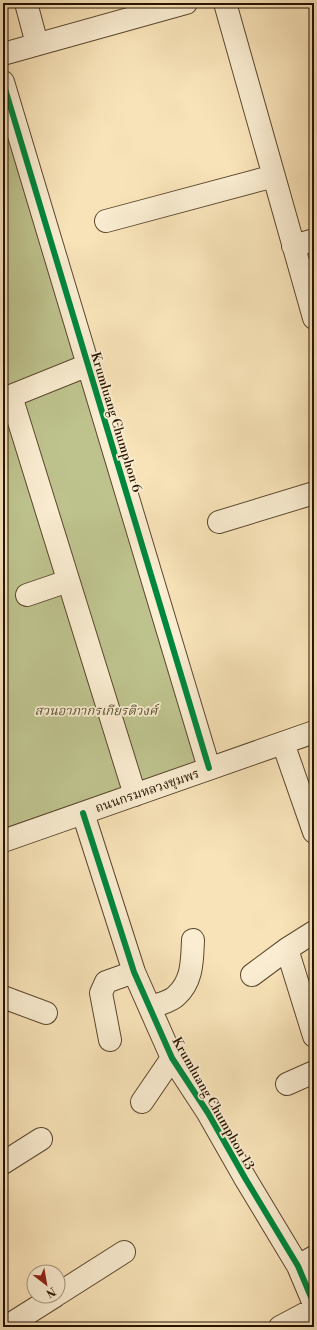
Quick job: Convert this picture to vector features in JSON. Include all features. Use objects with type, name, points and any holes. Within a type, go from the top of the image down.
[{"type":"street","points":[[26,3],[38,44]]},
{"type":"street","points":[[3,54],[186,3]]},
{"type":"street","points":[[225,3],[314,318]]},
{"type":"street","name":"Krumluang Chumphon 6","points":[[3,82],[209,768]]},
{"type":"street","points":[[106,221],[274,176]]},
{"type":"street","points":[[293,246],[314,240]]},
{"type":"street","points":[[88,365],[11,396],[135,795]]},
{"type":"street","points":[[219,522],[314,493]]},
{"type":"street","points":[[27,595],[68,581]]},
{"type":"street","name":"ถนนกรมหลวงชุมพร","points":[[3,841],[314,732]]},
{"type":"street","points":[[283,743],[314,832]]},
{"type":"street","name":"Krumluang Chumphon 13","points":[[83,813],[134,972],[172,1058],[208,1113],[248,1184],[306,1262],[314,1304]]},
{"type":"street","points":[[252,975],[286,949],[314,932]]},
{"type":"street","points":[[150,1008],[176,997],[184,986],[191,973],[193,940]]},
{"type":"street","points":[[286,949],[314,1036]]},
{"type":"street","points":[[110,1040],[101,993],[106,982],[134,972]]},
{"type":"street","points":[[3,998],[46,1013]]},
{"type":"street","points":[[142,1102],[172,1058]]},
{"type":"street","points":[[287,1084],[314,1072]]},
{"type":"street","points":[[3,1163],[41,1139]]},
{"type":"street","points":[[66,1289],[124,1252]]},
{"type":"street","points":[[6,1327],[42,1304]]},
{"type":"street","points":[[280,1327],[314,1309]]},
{"type":"green space","name":"สวนอาภากรเกียรติวงศ์","points":[[3,85],[209,768],[3,841]]},
{"type":"cycle path","points":[[3,82],[209,768]]},
{"type":"cycle path","points":[[83,813],[134,972],[172,1058],[208,1113],[298,1266],[314,1304]]}]
